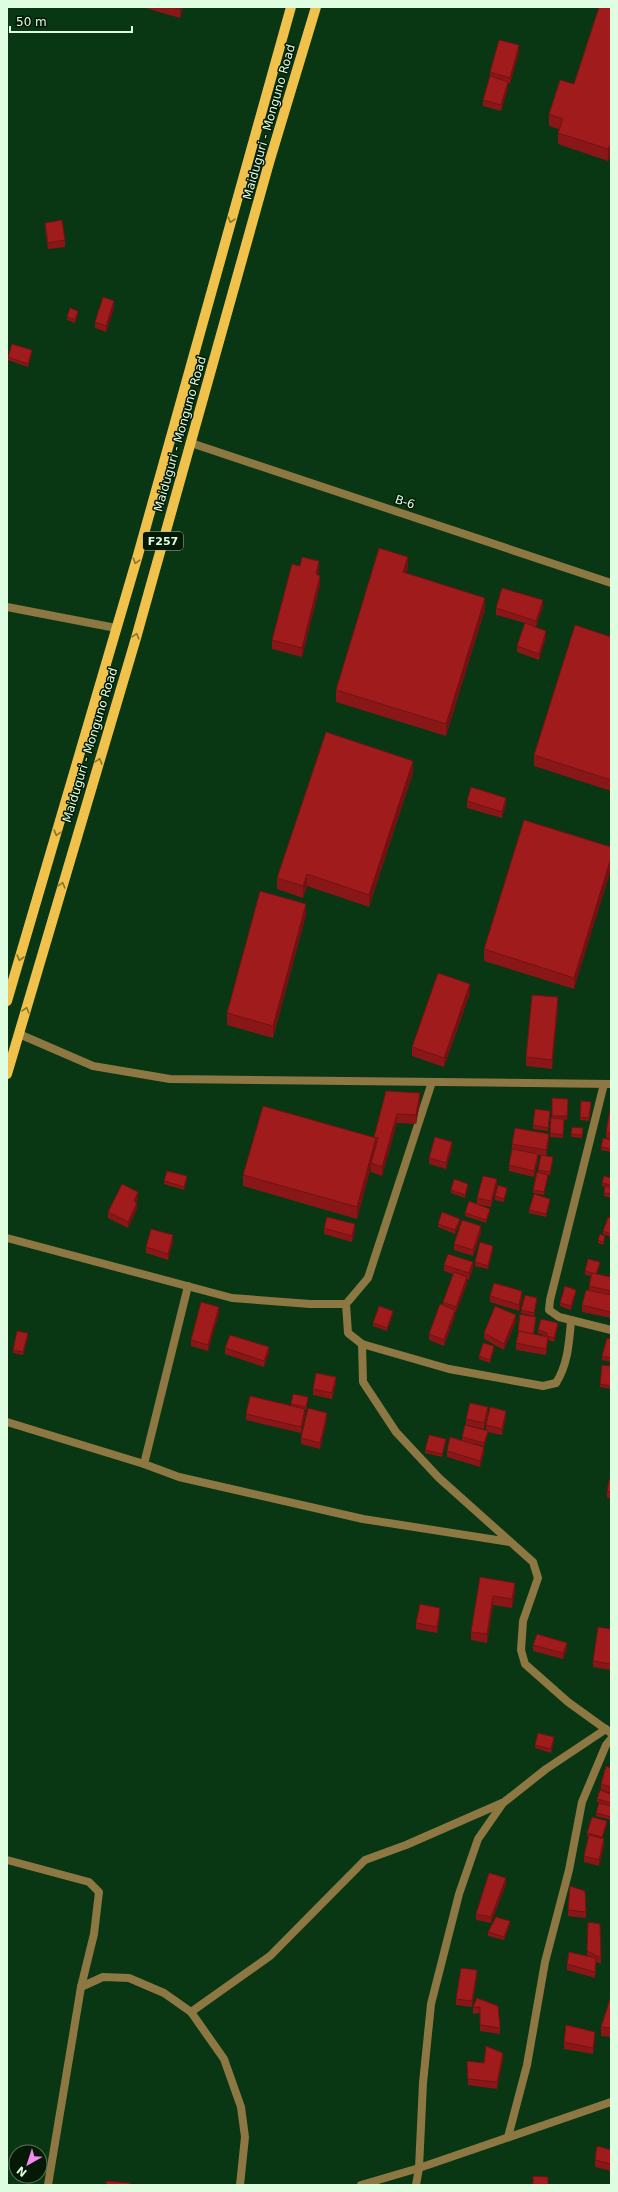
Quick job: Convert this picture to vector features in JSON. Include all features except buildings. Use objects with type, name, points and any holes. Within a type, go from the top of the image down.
[{"type":"main road","name":"Maiduguri - Monguno Road","points":[[7,1002],[140,548],[291,7]]},
{"type":"main road","name":"Maiduguri - Monguno Road","points":[[7,1074],[191,443],[269,163],[316,7]]},
{"type":"street","name":"B-6","points":[[191,443],[611,583]]},
{"type":"street","points":[[7,606],[116,628]]},
{"type":"street","points":[[19,1034],[93,1066],[170,1079],[607,1084],[550,1300],[549,1310],[559,1317],[571,1321],[611,1330]]},
{"type":"street","points":[[432,1082],[368,1278],[346,1304],[348,1333],[362,1344],[449,1369],[543,1386],[556,1383],[562,1372],[567,1356],[571,1321]]},
{"type":"street","points":[[7,1238],[232,1298],[310,1304],[346,1304]]},
{"type":"street","points":[[144,1464],[188,1286]]},
{"type":"street","points":[[191,2012],[270,1956],[365,1860],[406,1845],[503,1803],[546,1769],[608,1731],[568,1702],[525,1664],[521,1650],[523,1621],[538,1578],[533,1562],[439,1478],[396,1432],[363,1382],[362,1344]]},
{"type":"street","points":[[7,1422],[144,1464],[179,1477],[363,1519],[510,1542]]},
{"type":"street","points":[[508,2137],[527,2065],[545,1962],[569,1870],[582,1802],[606,1745],[611,1739]]},
{"type":"street","points":[[416,2185],[419,2168],[423,2083],[431,2004],[459,1894],[478,1839],[503,1803]]},
{"type":"street","points":[[7,1860],[89,1882],[99,1892],[94,1934],[81,1987],[48,2185]]},
{"type":"street","points":[[81,1987],[103,1977],[129,1978],[164,1993],[191,2012],[224,2059],[241,2107],[245,2137],[240,2185]]},
{"type":"street","points":[[360,2185],[419,2168],[611,2102]]}]
